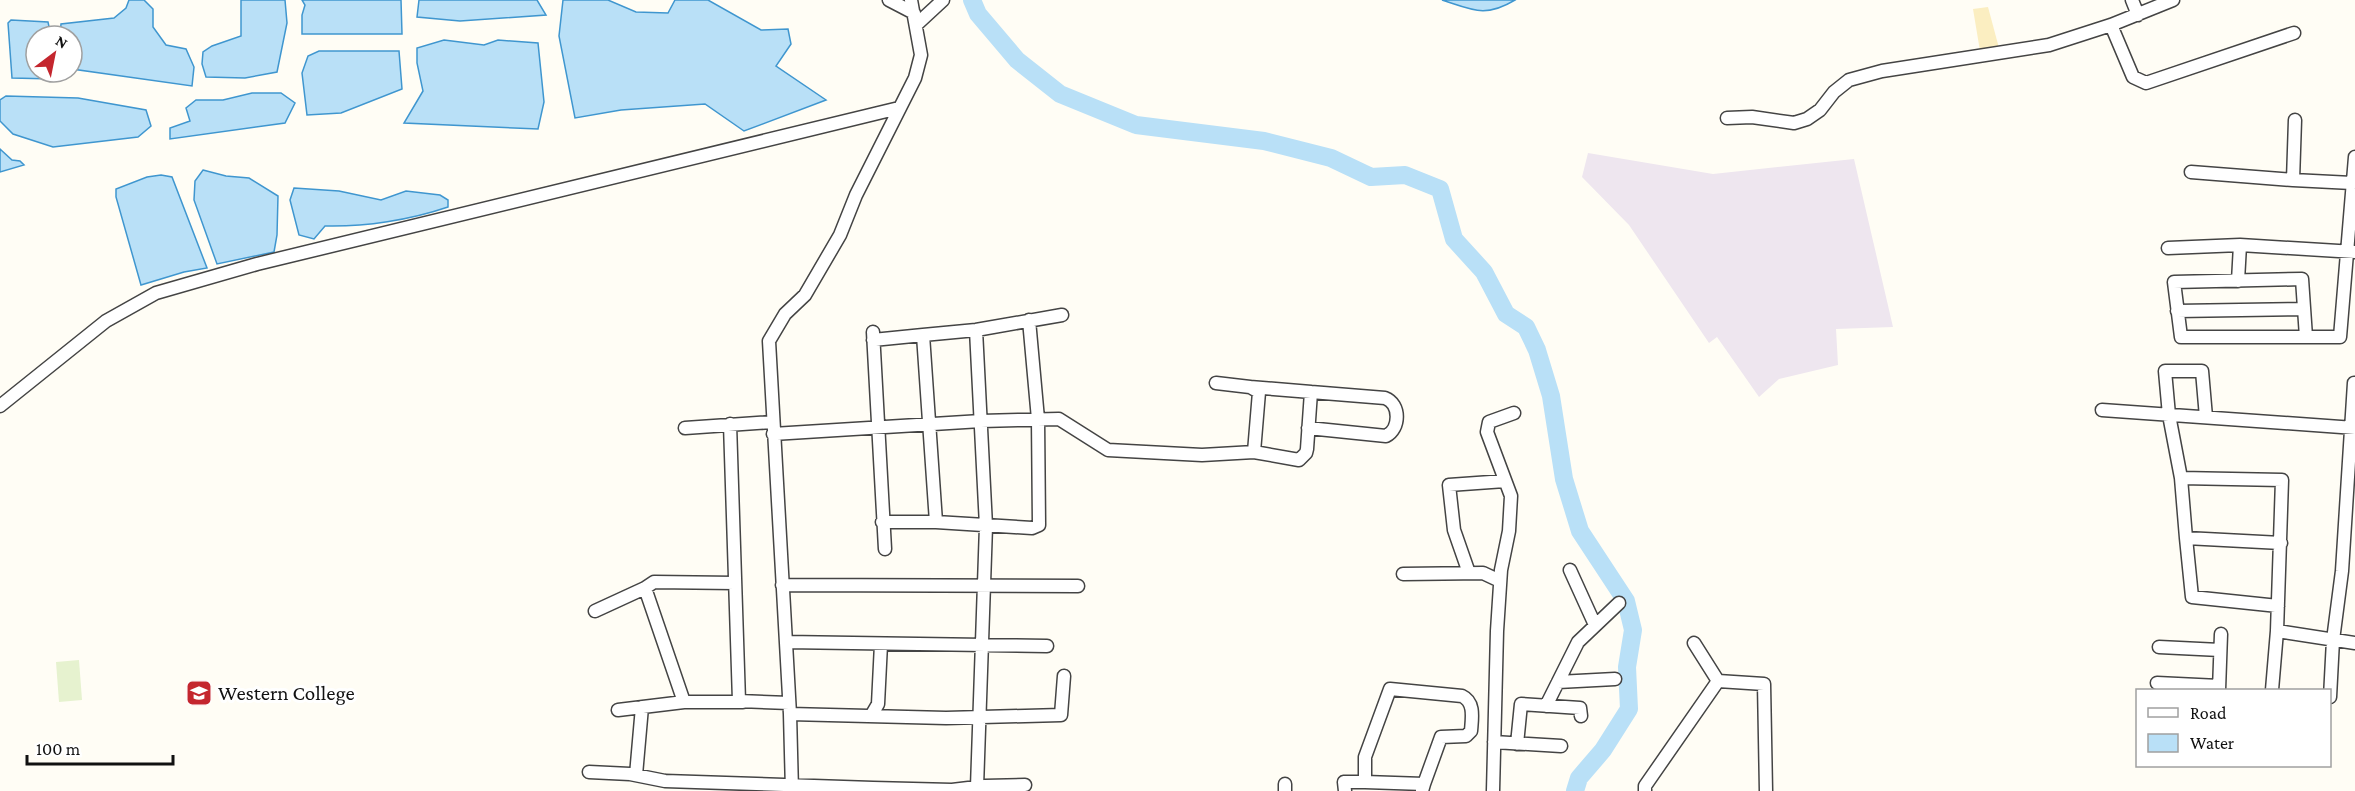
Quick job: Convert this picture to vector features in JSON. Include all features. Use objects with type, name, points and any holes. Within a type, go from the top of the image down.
[{"type":"street","points":[[889,0],[915,19]]},
{"type":"street","points":[[792,787],[790,709],[772,428],[769,341],[785,314],[805,295],[840,234],[915,78],[921,55],[911,0]]},
{"type":"street","points":[[915,19],[942,0]]},
{"type":"street","points":[[2132,0],[2138,15]]},
{"type":"street","points":[[1727,118],[1752,117],[1794,123],[1808,119],[1820,110],[1834,92],[1849,80],[1882,71],[2049,45],[2111,25],[2173,0]]},
{"type":"street","points":[[2111,25],[2133,76],[2146,83],[2294,33]]},
{"type":"street","points":[[0,406],[106,321],[156,293],[257,264],[899,108]]},
{"type":"street","points":[[2293,180],[2295,120]]},
{"type":"street","points":[[2306,337],[2302,279],[2174,282],[2181,337],[2306,337],[2340,337],[2351,252],[2352,183],[2355,157]]},
{"type":"street","points":[[2191,172],[2352,183]]},
{"type":"street","points":[[2168,248],[2240,245],[2351,252]]},
{"type":"street","points":[[2238,281],[2240,245]]},
{"type":"street","points":[[2178,311],[2304,309]]},
{"type":"street","points":[[885,549],[873,336],[976,330],[1062,315]]},
{"type":"street","points":[[882,522],[936,522],[1032,528],[1039,525],[1038,419],[1029,320]]},
{"type":"street","points":[[976,330],[986,526],[977,787]]},
{"type":"street","points":[[923,334],[936,522]]},
{"type":"street","points":[[2206,417],[2202,371],[2165,371],[2169,415],[2181,478],[2192,597],[2278,606]]},
{"type":"street","points":[[1216,383],[1389,400],[1396,407],[1396,426],[1394,431],[1386,436],[1308,428]]},
{"type":"street","points":[[2330,689],[2333,640],[2342,571],[2353,427],[2354,383]]},
{"type":"street","points":[[1250,387],[1257,390],[1260,396],[1254,452]]},
{"type":"street","points":[[685,428],[730,424],[772,428],[877,427],[1059,419],[1108,450],[1202,455],[1254,452],[1299,460],[1306,453],[1311,392]]},
{"type":"street","points":[[2102,410],[2353,427]]},
{"type":"street","points":[[1493,791],[1500,581],[1509,531],[1511,496],[1487,432],[1489,422],[1514,413]]},
{"type":"street","points":[[730,424],[739,701],[744,702]]},
{"type":"street","points":[[2181,478],[2282,480],[2277,631],[2272,689]]},
{"type":"street","points":[[1469,573],[1454,530],[1449,485],[1505,481]]},
{"type":"street","points":[[2186,538],[2281,543]]},
{"type":"street","points":[[1570,570],[1595,625]]},
{"type":"street","points":[[1403,573],[1484,573],[1500,581]]},
{"type":"street","points":[[595,611],[654,582],[735,583]]},
{"type":"street","points":[[782,585],[1078,586]]},
{"type":"street","points":[[645,588],[684,702]]},
{"type":"street","points":[[1546,706],[1578,642],[1619,603]]},
{"type":"street","points":[[2277,631],[2355,643]]},
{"type":"street","points":[[2157,683],[2219,688],[2221,634]]},
{"type":"street","points":[[786,642],[1047,646]]},
{"type":"street","points":[[1694,643],[1718,681]]},
{"type":"street","points":[[871,716],[878,704],[881,644]]},
{"type":"street","points":[[2159,647],[2220,650]]},
{"type":"street","points":[[618,710],[684,702],[744,702],[790,709],[871,716],[1061,716],[1064,676]]},
{"type":"street","points":[[1558,682],[1615,679]]},
{"type":"street","points":[[1645,791],[1645,786],[1718,681]]},
{"type":"street","points":[[1718,681],[1764,684],[1766,791]]},
{"type":"street","points":[[1345,791],[1344,782],[1423,787],[1441,737],[1466,736],[1471,731],[1472,704],[1466,698],[1453,694],[1390,689],[1365,757],[1365,782]]},
{"type":"street","points":[[1517,744],[1521,704],[1580,708],[1581,716]]},
{"type":"street","points":[[636,775],[642,707]]},
{"type":"street","points":[[1494,742],[1561,746]]},
{"type":"street","points":[[588,772],[636,775],[665,781],[792,787],[952,790],[1025,785]]},
{"type":"shaded area","points":[[1588,153],[1713,174],[1854,159],[1893,327],[1836,329],[1838,365],[1779,379],[1759,397],[1717,337],[1709,343],[1629,225],[1582,177]]},
{"type":"sand","points":[[1988,7],[1999,48],[1980,51],[1973,9]]},
{"type":"green space","points":[[79,660],[82,700],[59,702],[56,662]]},
{"type":"water","points":[[129,0],[144,0],[153,9],[153,27],[166,45],[186,49],[194,67],[192,86],[84,71],[84,24],[61,24],[114,18],[126,8]]},
{"type":"water","points":[[241,0],[285,0],[287,23],[277,72],[245,78],[206,77],[202,64],[203,52],[212,46],[241,36]]},
{"type":"water","points":[[302,0],[401,0],[402,34],[302,34],[302,15],[305,5]]},
{"type":"water","points":[[419,0],[537,0],[546,15],[460,21],[417,17]]},
{"type":"water","points":[[563,0],[608,0],[636,12],[668,13],[675,0],[708,0],[761,30],[788,29],[791,44],[776,66],[826,100],[744,131],[705,104],[621,110],[575,118],[559,36]]},
{"type":"water","points":[[1442,0],[1515,0],[1505,6],[1487,11],[1471,9]]},
{"type":"water","points":[[11,20],[48,22],[48,24],[24,24],[24,78],[12,78],[8,23]]},
{"type":"water","points":[[444,40],[484,45],[498,40],[538,43],[544,102],[538,129],[404,123],[423,91],[417,63],[417,48]]},
{"type":"water","points":[[319,51],[399,51],[402,89],[341,113],[307,115],[302,73],[308,56]]},
{"type":"water","points":[[252,93],[281,93],[295,103],[285,123],[170,139],[170,128],[190,121],[186,108],[196,100],[223,100]]},
{"type":"water","points":[[6,96],[78,98],[146,110],[151,126],[138,137],[53,147],[13,134],[0,121],[0,100]]},
{"type":"water","points":[[0,149],[12,160],[20,161],[24,165],[0,172]]},
{"type":"water","points":[[203,170],[226,176],[249,178],[278,196],[274,252],[217,264],[194,200],[195,181]]},
{"type":"water","points":[[161,175],[172,177],[207,268],[184,272],[141,285],[116,197],[116,189],[147,177]]},
{"type":"water","points":[[294,188],[339,191],[381,200],[406,191],[440,195],[448,200],[448,207],[387,222],[325,226],[314,239],[299,235],[290,200]]},
{"type":"waterway","points":[[972,0],[978,14],[1017,60],[1060,94],[1136,125],[1264,141],[1331,158],[1371,177],[1405,175],[1440,189],[1454,239],[1484,272],[1506,314],[1526,327],[1537,350],[1551,396],[1564,479],[1580,531],[1626,601],[1633,630],[1627,667],[1629,709],[1603,750],[1579,778],[1575,791]]},
{"type":"place","name":"Western College","points":[[199,693]]}]
